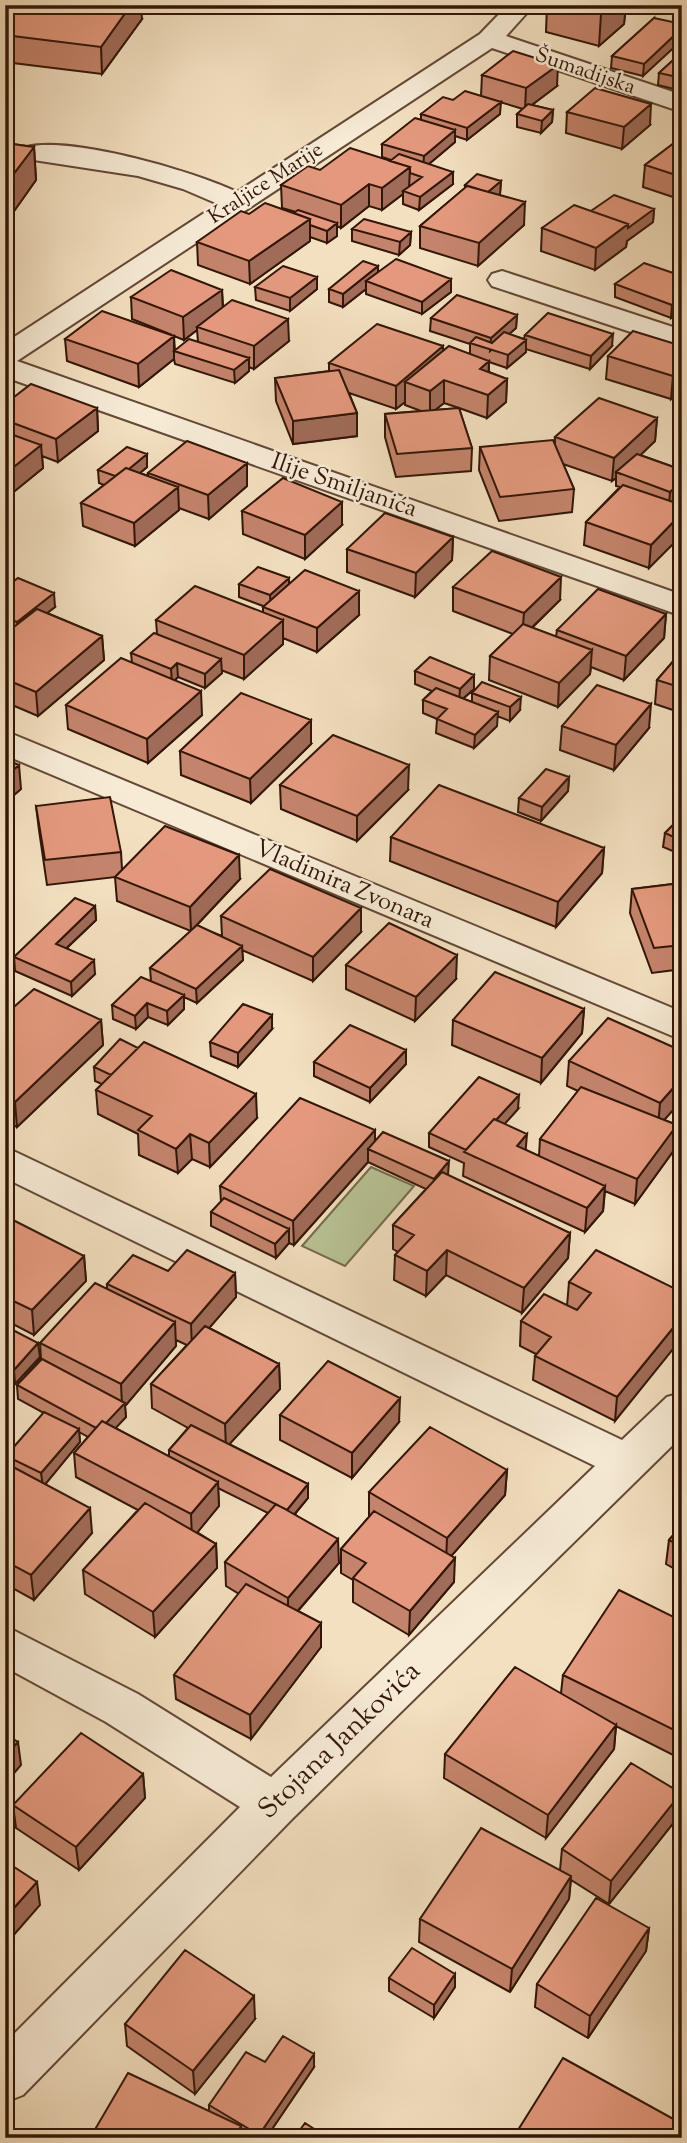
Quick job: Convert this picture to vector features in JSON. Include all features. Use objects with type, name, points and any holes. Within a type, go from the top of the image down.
[{"type":"street","name":"Kraljice Marije","points":[[5,356],[489,39],[522,5]]},
{"type":"street","name":"Šumadijska","points":[[489,39],[682,104]]},
{"type":"street","points":[[36,153],[76,155],[209,187],[238,203]]},
{"type":"street","points":[[502,280],[682,340]]},
{"type":"street","name":"Ilije Smiljanića","points":[[5,367],[682,606]]},
{"type":"street","name":"Vladimira Zvonara","points":[[5,743],[682,1027]]},
{"type":"street","points":[[5,1161],[627,1462]]},
{"type":"street","name":"Stojana Jankovića","points":[[5,2078],[275,1804],[682,1409]]},
{"type":"street","points":[[5,1645],[122,1708],[275,1804]]},
{"type":"green space","points":[[371,1167],[414,1186],[345,1266],[302,1246]]},
{"type":"building","points":[[5,5],[131,5],[101,47],[5,35]]},
{"type":"building","points":[[568,5],[611,5],[601,14]]},
{"type":"building","points":[[654,18],[682,24],[682,28],[644,64],[612,56]]},
{"type":"building","points":[[513,51],[558,65],[526,88],[482,75]]},
{"type":"building","points":[[682,52],[682,78],[659,73]]},
{"type":"building","points":[[595,88],[651,104],[624,127],[567,112]]},
{"type":"building","points":[[465,91],[501,102],[467,128],[421,114],[443,97],[453,100]]},
{"type":"building","points":[[528,104],[553,110],[542,121],[517,114]]},
{"type":"building","points":[[415,118],[455,130],[424,156],[382,144]]},
{"type":"building","points":[[682,137],[682,177],[645,165]]},
{"type":"building","points":[[5,143],[34,147],[9,180],[5,179]]},
{"type":"building","points":[[350,148],[410,167],[382,188],[369,184],[341,205],[281,185],[308,166],[320,170]]},
{"type":"building","points":[[399,154],[453,172],[420,197],[403,191],[422,177],[410,173],[410,167],[390,161]]},
{"type":"building","points":[[477,174],[501,181],[488,192],[465,185]]},
{"type":"building","points":[[467,186],[525,202],[479,243],[420,226]]},
{"type":"building","points":[[614,195],[654,209],[628,228],[628,224],[591,211]]},
{"type":"building","points":[[265,203],[310,219],[249,261],[197,242],[241,211],[249,214]]},
{"type":"building","points":[[574,205],[628,224],[596,248],[542,228]]},
{"type":"building","points":[[298,210],[337,223],[327,231],[310,225],[310,219],[294,213]]},
{"type":"building","points":[[364,219],[411,232],[400,242],[352,229]]},
{"type":"building","points":[[396,259],[451,279],[422,302],[366,281]]},
{"type":"building","points":[[363,261],[378,266],[343,294],[329,289]]},
{"type":"building","points":[[644,263],[682,276],[682,297],[672,305],[615,284]]},
{"type":"building","points":[[283,266],[317,277],[290,298],[255,287]]},
{"type":"building","points":[[171,270],[222,290],[183,317],[131,297]]},
{"type":"building","points":[[457,295],[517,315],[491,338],[431,318]]},
{"type":"building","points":[[232,300],[288,319],[254,346],[197,327]]},
{"type":"building","points":[[102,311],[174,336],[138,364],[65,339]]},
{"type":"building","points":[[548,313],[613,334],[591,356],[525,335]]},
{"type":"building","points":[[377,324],[443,346],[396,386],[329,363]]},
{"type":"building","points":[[633,331],[682,346],[682,367],[673,376],[608,356]]},
{"type":"building","points":[[504,332],[526,340],[508,355],[470,343],[476,337],[492,343]]},
{"type":"building","points":[[189,339],[249,358],[234,370],[174,351]]},
{"type":"building","points":[[449,346],[489,361],[480,369],[507,379],[488,395],[444,380],[430,391],[405,382]]},
{"type":"building","points":[[339,370],[357,413],[293,421],[275,378]]},
{"type":"building","points":[[31,384],[97,408],[56,439],[5,420],[5,404]]},
{"type":"building","points":[[599,398],[657,418],[614,458],[555,437]]},
{"type":"building","points":[[459,408],[472,448],[397,454],[385,414]]},
{"type":"building","points":[[5,432],[41,445],[5,474]]},
{"type":"building","points":[[553,440],[574,489],[500,497],[480,447]]},
{"type":"building","points":[[187,441],[247,463],[208,495],[148,473]]},
{"type":"building","points":[[127,447],[147,454],[129,469],[126,468],[115,476],[98,470]]},
{"type":"building","points":[[637,454],[682,470],[682,481],[670,492],[616,472]]},
{"type":"building","points":[[126,468],[178,487],[134,523],[81,503]]},
{"type":"building","points":[[283,478],[342,502],[305,535],[242,511]]},
{"type":"building","points":[[623,485],[682,505],[682,513],[651,545],[586,522]]},
{"type":"building","points":[[385,513],[453,537],[416,573],[347,549]]},
{"type":"building","points":[[492,551],[561,577],[524,613],[453,587]]},
{"type":"building","points":[[258,567],[289,578],[270,595],[239,584]]},
{"type":"building","points":[[305,570],[359,591],[317,628],[263,607]]},
{"type":"building","points":[[18,578],[54,593],[17,622],[5,617],[5,588]]},
{"type":"building","points":[[195,586],[283,620],[244,655],[156,620]]},
{"type":"building","points":[[598,589],[666,614],[626,656],[557,630]]},
{"type":"building","points":[[37,609],[102,636],[36,692],[5,679],[5,634]]},
{"type":"building","points":[[523,624],[592,650],[559,683],[490,656]]},
{"type":"building","points":[[154,633],[221,659],[205,674],[177,663],[171,669],[131,653]]},
{"type":"building","points":[[682,651],[682,688],[657,680]]},
{"type":"building","points":[[430,657],[474,675],[460,689],[415,671]]},
{"type":"building","points":[[121,658],[201,691],[147,739],[66,705]]},
{"type":"building","points":[[482,682],[521,697],[510,707],[472,693]]},
{"type":"building","points":[[597,685],[651,704],[616,745],[562,726]]},
{"type":"building","points":[[436,688],[498,712],[475,735],[437,719],[447,709],[423,700]]},
{"type":"building","points":[[241,693],[311,720],[250,779],[180,751]]},
{"type":"building","points":[[333,735],[409,765],[357,816],[280,785]]},
{"type":"building","points":[[5,759],[19,765],[5,777]]},
{"type":"building","points":[[546,769],[569,777],[542,807],[519,798]]},
{"type":"building","points":[[439,785],[604,848],[558,902],[391,837]]},
{"type":"building","points":[[110,797],[121,852],[45,860],[36,806]]},
{"type":"building","points":[[682,816],[682,841],[665,833]]},
{"type":"building","points":[[165,826],[239,855],[190,907],[115,877]]},
{"type":"building","points":[[270,869],[361,908],[313,957],[221,916]]},
{"type":"building","points":[[682,883],[682,945],[654,948],[632,889]]},
{"type":"building","points":[[75,898],[95,906],[56,944],[94,960],[71,982],[14,957]]},
{"type":"building","points":[[389,923],[457,955],[416,997],[346,965]]},
{"type":"building","points":[[197,925],[242,946],[196,989],[150,968]]},
{"type":"building","points":[[495,972],[584,1009],[542,1058],[453,1020]]},
{"type":"building","points":[[141,977],[184,995],[167,1011],[147,1003],[135,1016],[112,1005]]},
{"type":"building","points":[[34,989],[101,1020],[15,1102],[5,1098],[5,1015]]},
{"type":"building","points":[[243,1004],[272,1015],[238,1053],[210,1042]]},
{"type":"building","points":[[608,1018],[682,1051],[682,1078],[660,1103],[569,1061]]},
{"type":"building","points":[[350,1025],[406,1050],[370,1088],[314,1062]]},
{"type":"building","points":[[120,1039],[138,1048],[111,1075],[94,1067]]},
{"type":"building","points":[[144,1042],[256,1094],[209,1143],[190,1134],[176,1149],[138,1130],[152,1116],[96,1090]]},
{"type":"building","points":[[479,1077],[519,1095],[466,1150],[429,1133]]},
{"type":"building","points":[[581,1087],[677,1125],[637,1179],[540,1139]]},
{"type":"building","points":[[300,1098],[375,1130],[293,1221],[220,1186]]},
{"type":"building","points":[[494,1119],[527,1134],[517,1146],[605,1186],[587,1208],[464,1152]]},
{"type":"building","points":[[383,1132],[449,1161],[434,1179],[368,1149]]},
{"type":"building","points":[[442,1172],[570,1233],[524,1288],[447,1250],[427,1271],[395,1255],[414,1235],[393,1225]]},
{"type":"building","points":[[224,1198],[289,1229],[275,1244],[211,1212]]},
{"type":"building","points":[[13,1220],[84,1256],[32,1310],[5,1297],[5,1228]]},
{"type":"building","points":[[187,1250],[235,1273],[191,1324],[107,1284],[133,1255],[168,1271]]},
{"type":"building","points":[[596,1250],[682,1292],[682,1317],[617,1397],[535,1356],[551,1337],[521,1321],[544,1294],[577,1310],[591,1293],[569,1282]]},
{"type":"building","points":[[95,1283],[175,1322],[121,1384],[40,1343]]},
{"type":"building","points":[[205,1326],[279,1364],[225,1424],[151,1384]]},
{"type":"building","points":[[7,1327],[38,1343],[14,1370],[5,1366]]},
{"type":"building","points":[[42,1359],[125,1403],[106,1423],[102,1421],[96,1428],[17,1385]]},
{"type":"building","points":[[328,1361],[400,1398],[352,1453],[280,1415]]},
{"type":"building","points":[[44,1412],[79,1429],[41,1473],[6,1456]]},
{"type":"building","points":[[102,1421],[218,1482],[191,1514],[74,1453]]},
{"type":"building","points":[[191,1425],[308,1484],[287,1510],[169,1450]]},
{"type":"building","points":[[430,1427],[507,1470],[447,1538],[369,1492]]},
{"type":"building","points":[[15,1468],[90,1508],[31,1575],[5,1561],[5,1479]]},
{"type":"building","points":[[145,1503],[216,1544],[153,1612],[83,1570]]},
{"type":"building","points":[[276,1504],[338,1539],[288,1598],[225,1562]]},
{"type":"building","points":[[374,1511],[455,1558],[410,1611],[353,1578],[366,1563],[341,1549]]},
{"type":"building","points":[[682,1525],[682,1547],[669,1540]]},
{"type":"building","points":[[246,1584],[321,1623],[250,1715],[174,1675]]},
{"type":"building","points":[[619,1590],[682,1621],[682,1734],[563,1675]]},
{"type":"building","points":[[515,1667],[616,1725],[548,1815],[445,1754]]},
{"type":"building","points":[[81,1733],[143,1774],[76,1847],[13,1805]]},
{"type":"building","points":[[5,1734],[18,1742],[5,1756]]},
{"type":"building","points":[[631,1763],[681,1793],[611,1881],[562,1849]]},
{"type":"building","points":[[481,1828],[571,1876],[512,1969],[420,1919]]},
{"type":"building","points":[[5,1861],[37,1882],[5,1918]]},
{"type":"building","points":[[596,1898],[649,1928],[590,2016],[537,1984]]},
{"type":"building","points":[[412,1948],[455,1974],[434,2005],[389,1978]]},
{"type":"building","points":[[185,1950],[254,1996],[193,2071],[125,2024]]},
{"type":"building","points":[[283,2036],[314,2054],[259,2135],[209,2105],[246,2052],[265,2062]]},
{"type":"building","points":[[563,2058],[677,2121],[668,2138],[513,2138]]},
{"type":"building","points":[[128,2073],[241,2126],[235,2138],[90,2138]]},
{"type":"building","points":[[305,2123],[328,2138],[294,2138]]}]
